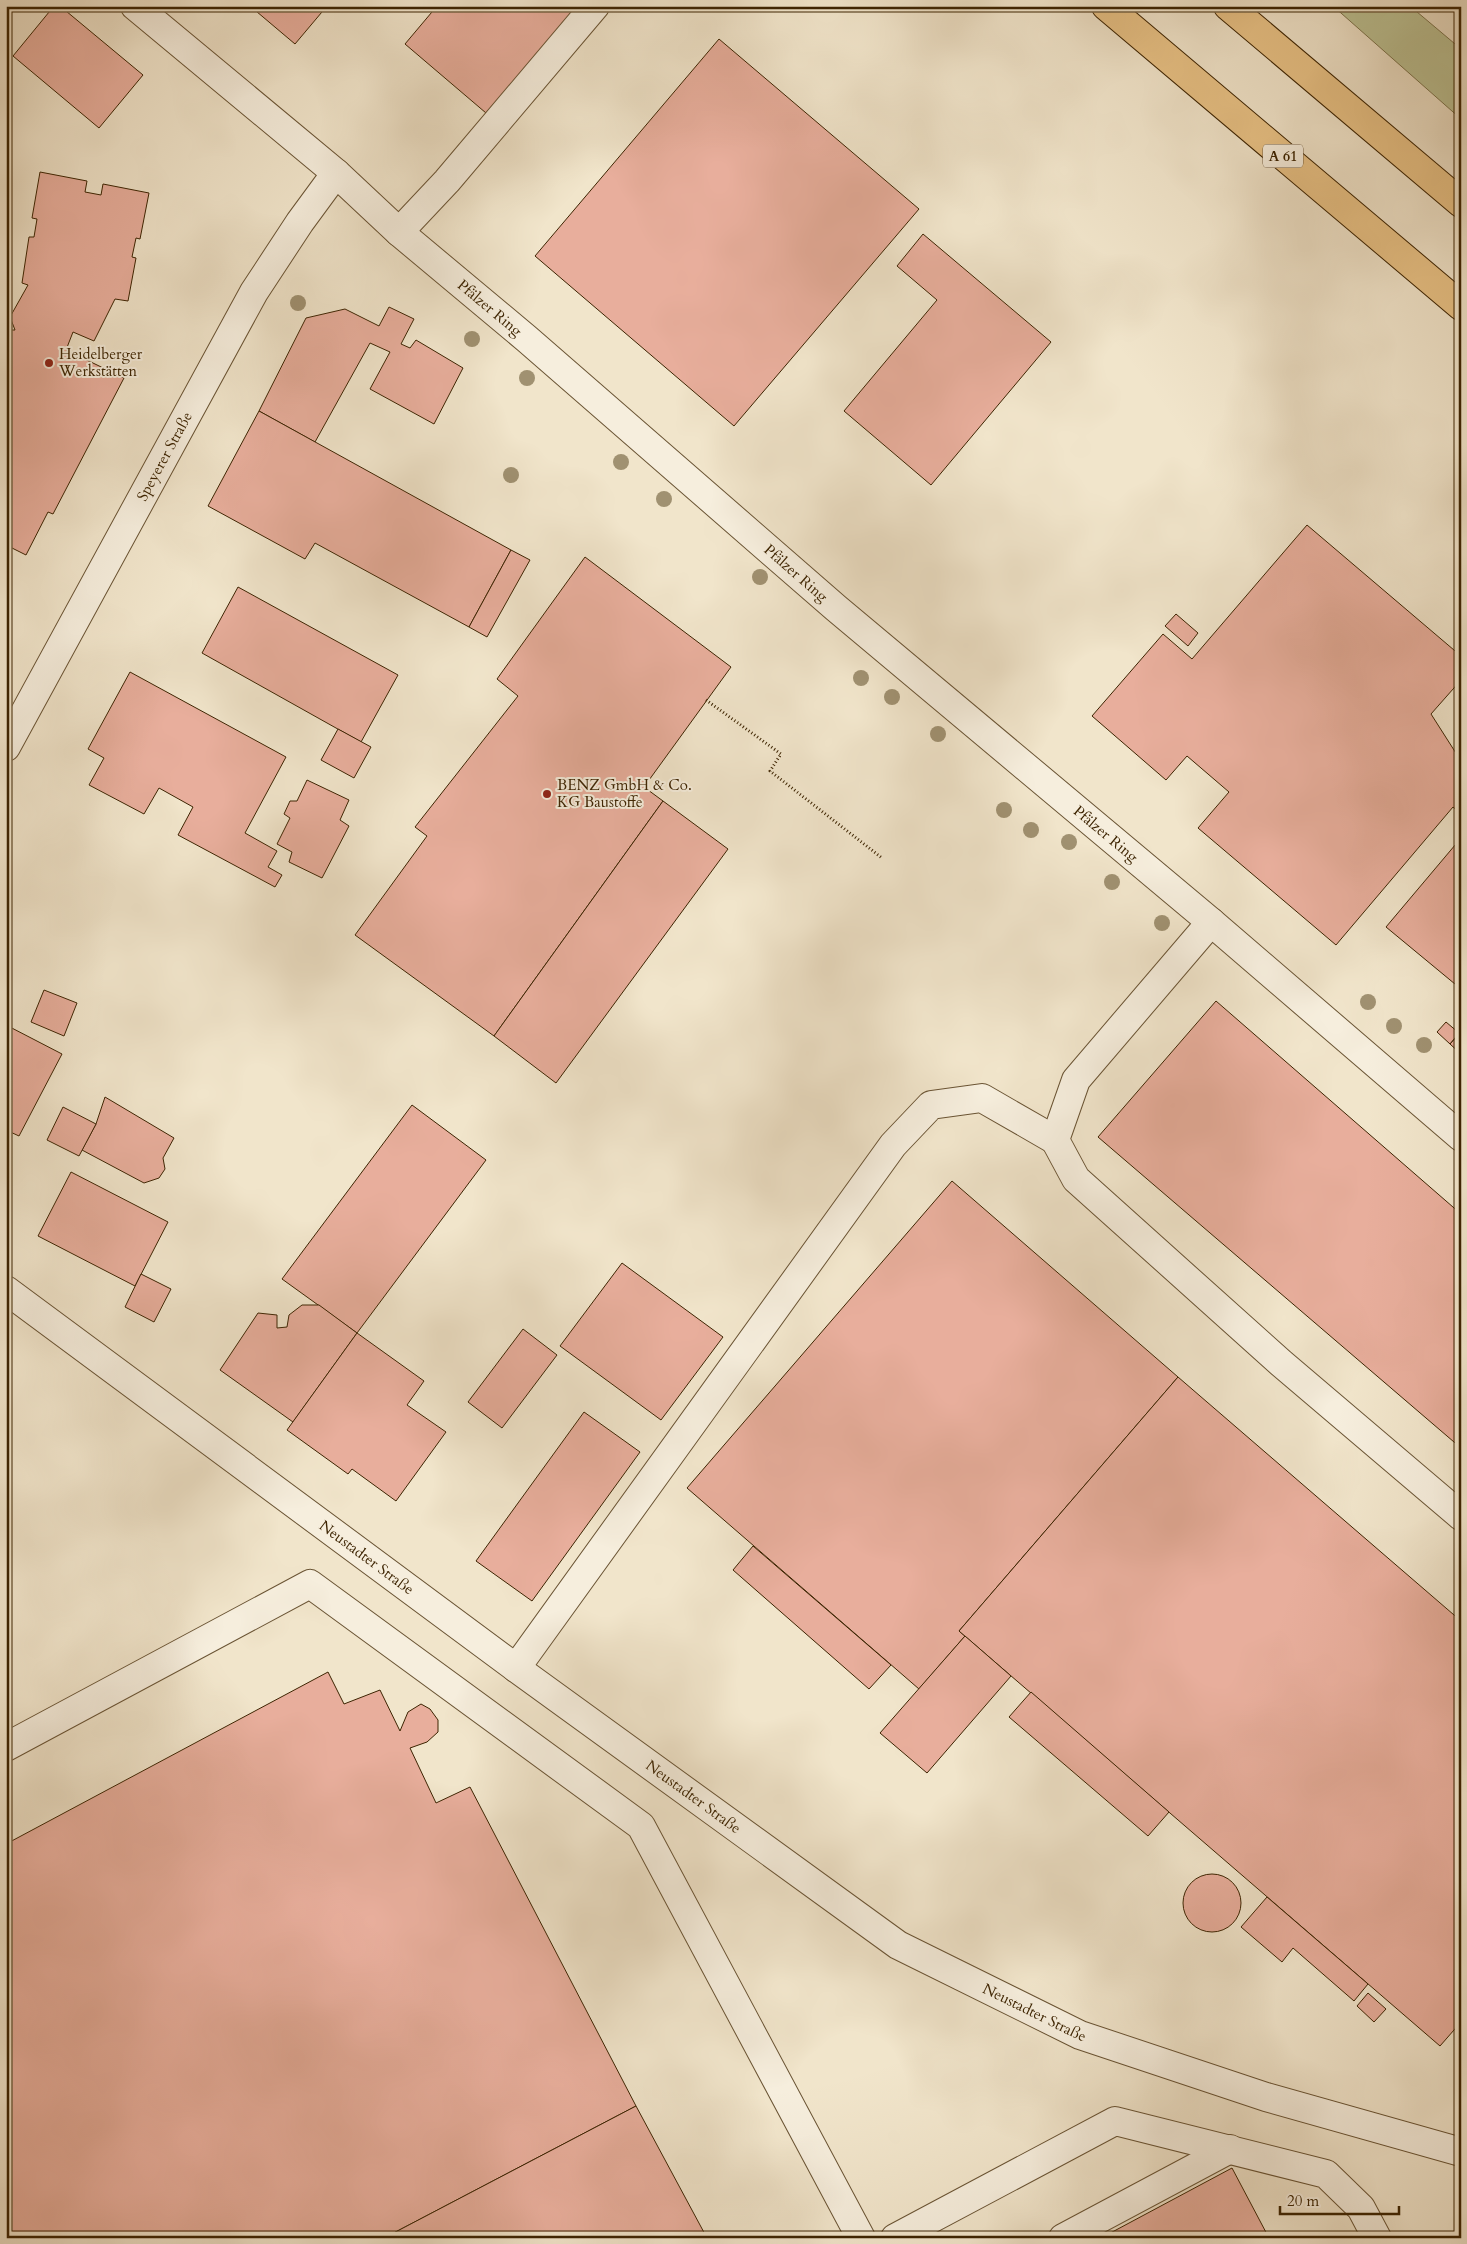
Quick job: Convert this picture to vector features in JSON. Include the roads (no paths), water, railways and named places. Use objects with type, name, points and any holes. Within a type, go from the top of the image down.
[{"type":"highway","name":"A 61","points":[[1106,6],[1461,306]]},
{"type":"highway","points":[[1228,6],[1461,203]]},
{"type":"street","name":"Pfälzer Ring","points":[[136,6],[336,173],[399,232],[527,339],[836,608],[1211,922],[1461,1137]]},
{"type":"street","points":[[399,232],[447,181],[595,6]]},
{"type":"street","name":"Speyerer Straße","points":[[6,747],[254,292],[300,222],[336,173]]},
{"type":"street","points":[[1055,1140],[1076,1080],[1211,922]]},
{"type":"street","points":[[516,1668],[892,1144],[931,1105],[982,1098],[1055,1140],[1076,1178],[1281,1363],[1461,1516]]},
{"type":"street","name":"Neustadter Straße","points":[[6,1290],[516,1668],[898,1945],[1080,2035],[1266,2097],[1461,2152]]},
{"type":"street","points":[[6,1747],[310,1584],[641,1826],[861,2238]]},
{"type":"street","points":[[895,2238],[1115,2121],[1326,2174],[1361,2208],[1377,2238]]},
{"type":"street","points":[[1063,2238],[1230,2150]]},
{"type":"place","name":"Heidelberger Werkstätten","points":[[49,363]]},
{"type":"place","name":"BENZ GmbH & Co. KG Baustoffe","points":[[547,794]]}]
